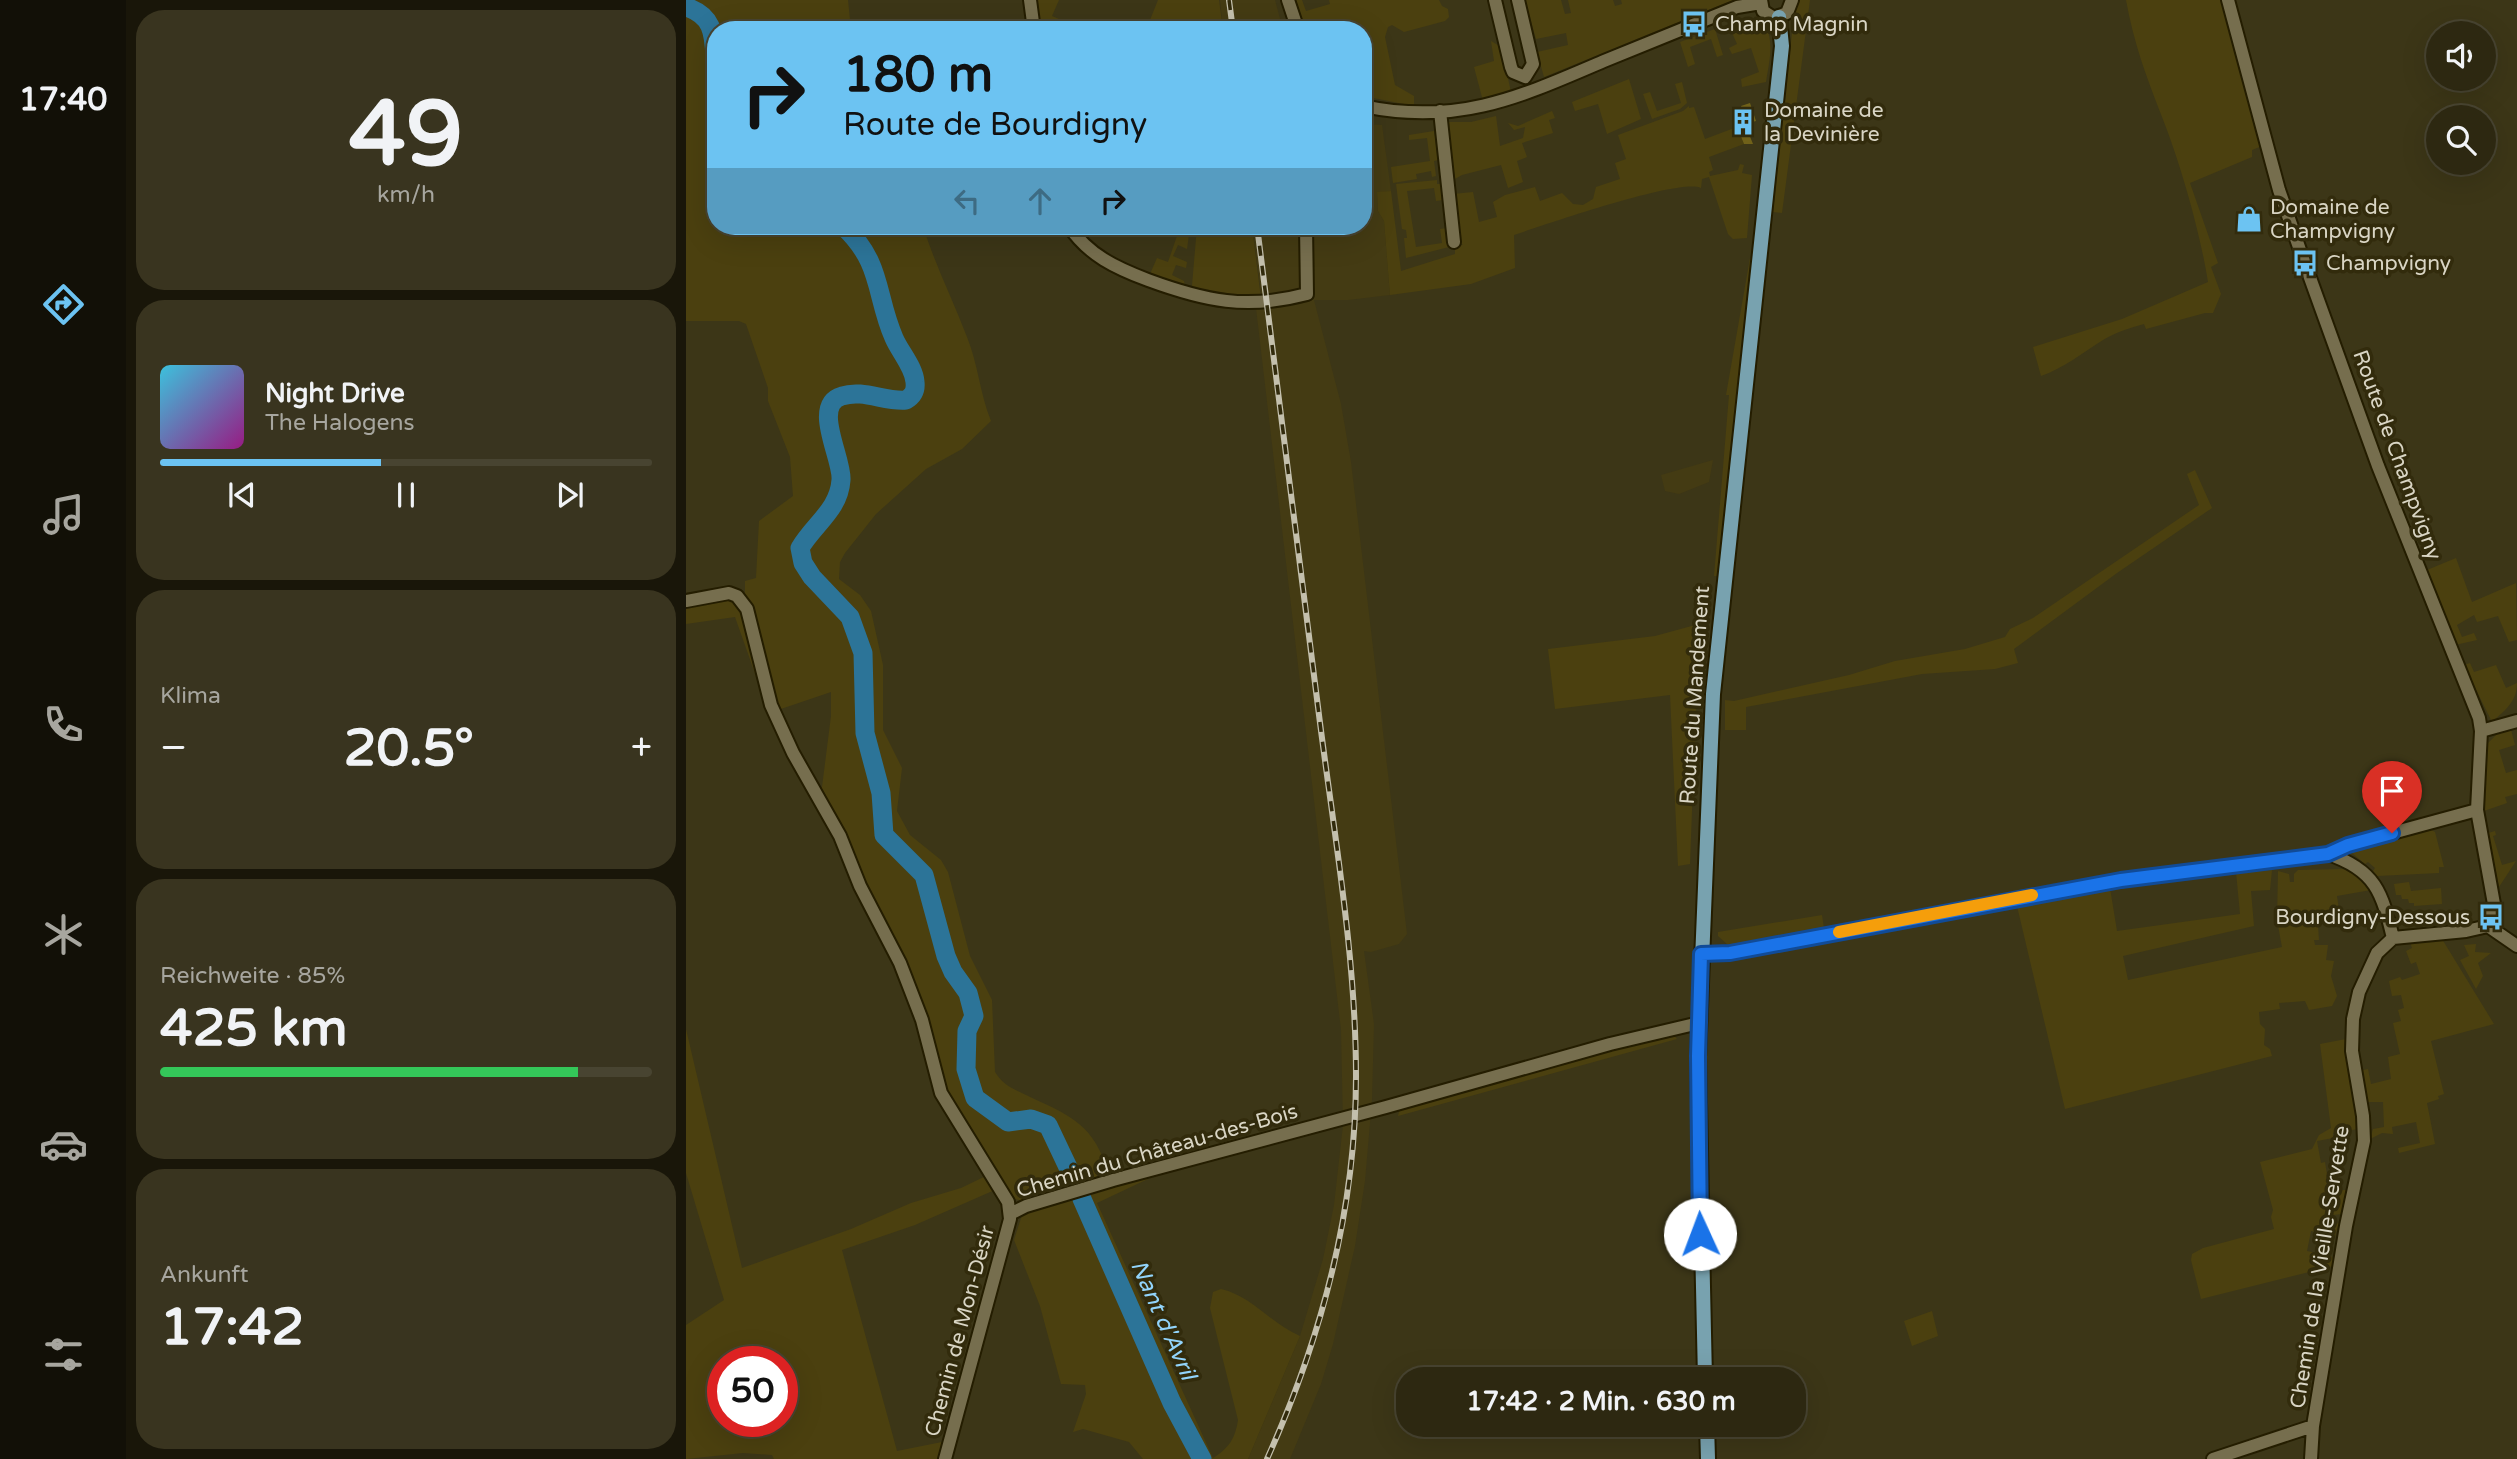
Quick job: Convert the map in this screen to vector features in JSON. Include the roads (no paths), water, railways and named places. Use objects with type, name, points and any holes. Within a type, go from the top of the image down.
[{"type":"main road","name":"Route du Mandement","points":[[1705,1367],[1699,1181],[1699,1023],[1715,668],[1782,47],[1779,18]]},
{"type":"main road","points":[[1708,1437],[1709,1459]]},
{"type":"street","points":[[1030,0],[1033,21]]},
{"type":"street","points":[[1288,0],[1295,21]]},
{"type":"street","points":[[1495,0],[1513,72],[1525,77]]},
{"type":"street","points":[[1518,0],[1533,68],[1525,77]]},
{"type":"street","points":[[1372,108],[1390,111],[1440,111],[1485,107],[1530,94],[1737,7],[1761,1],[1766,14],[1779,18],[1790,10],[1792,0]]},
{"type":"street","name":"Route de Champvigny","points":[[2228,0],[2279,190],[2378,466],[2477,711],[2481,731],[2477,810],[2494,898],[2488,926]]},
{"type":"street","points":[[1508,55],[1520,48],[1530,49]]},
{"type":"street","points":[[1525,77],[1530,94]]},
{"type":"street","points":[[1440,111],[1454,242]]},
{"type":"street","points":[[1075,235],[1096,256],[1133,274],[1200,299],[1248,303],[1307,294],[1306,235]]},
{"type":"street","name":"Chemin du Château-des-Bois","points":[[686,601],[730,593],[740,599],[747,609],[765,684],[781,730],[840,836],[860,886],[900,963],[922,1020],[941,1093],[1006,1198],[1010,1214],[1026,1206],[1113,1180],[1610,1044],[1699,1023]]},
{"type":"street","points":[[2481,731],[2517,721]]},
{"type":"street","points":[[1701,954],[1730,953],[2121,880],[2328,854],[2348,845],[2477,810]]},
{"type":"street","points":[[2328,854],[2353,864],[2372,880],[2381,896],[2393,938],[2466,931],[2488,926],[2517,946]]},
{"type":"street","name":"Chemin de la Vieille-Servette","points":[[2213,1459],[2314,1426],[2346,1226],[2364,1141],[2363,1116],[2352,1051],[2353,1019],[2359,992],[2372,961],[2383,945],[2393,938]]},
{"type":"street","name":"Chemin de Mon-Désir","points":[[945,1459],[1010,1214]]},
{"type":"street","points":[[2311,1459],[2314,1426]]},
{"type":"waterway","name":"Nant d'Avril","points":[[686,7],[696,11],[707,21]]},
{"type":"waterway","name":"Nant d'Avril","points":[[851,235],[872,266],[888,322],[912,371],[915,388],[906,400],[850,394],[833,401],[829,410],[829,421],[840,471],[839,491],[831,508],[800,548],[803,563],[812,577],[850,617],[863,653],[865,733],[881,793],[884,835],[924,875],[946,956],[953,972],[968,993],[974,1016],[967,1031],[966,1069],[975,1098],[1008,1122],[1031,1119],[1048,1125],[1075,1182]]},
{"type":"waterway","name":"Nant d'Avril","points":[[1082,1199],[1172,1403],[1202,1459]]},
{"type":"railway","points":[[1229,0],[1232,21]]},
{"type":"railway","points":[[1258,235],[1343,891],[1352,984],[1356,1076],[1350,1175],[1332,1272],[1304,1367],[1267,1459]]},
{"type":"place","name":"Champ Magnin","points":[[1694,24]]},
{"type":"place","name":"Domaine de la Devinière","points":[[1743,122]]},
{"type":"place","name":"Domaine de Champvigny","points":[[2249,219]]},
{"type":"place","name":"Champvigny","points":[[2305,263]]},
{"type":"place","name":"Bourdigny-Dessous","points":[[2491,917]]}]
